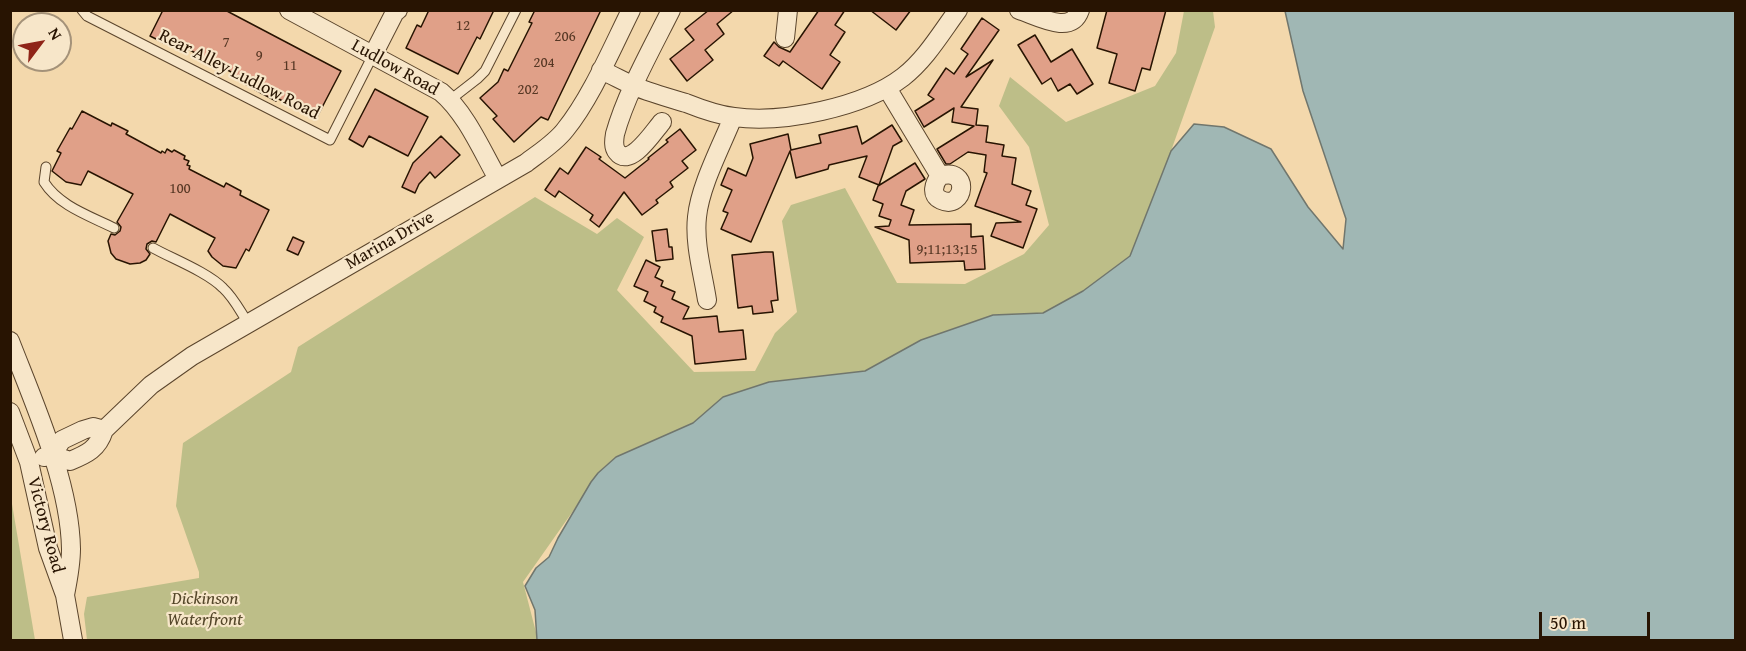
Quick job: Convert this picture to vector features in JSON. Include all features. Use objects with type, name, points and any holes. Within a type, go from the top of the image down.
[{"type":"street","name":"Ludlow Road","points":[[290,10],[441,92],[459,111],[498,179]]},
{"type":"street","name":"Marina Drive","points":[[29,462],[52,455],[68,436],[93,427],[104,430],[139,395],[192,356],[526,163],[549,146],[564,132],[578,113],[631,10]]},
{"type":"street","points":[[662,122],[635,153],[626,156],[617,152],[614,141],[616,131],[634,86],[671,10]]},
{"type":"street","points":[[785,38],[788,10]]},
{"type":"street","points":[[601,70],[634,86],[733,117],[765,118],[802,114],[833,108],[887,88],[921,60],[958,10]]},
{"type":"street","points":[[1019,10],[1064,25],[1072,22],[1080,10]]},
{"type":"street","points":[[373,55],[396,11]]},
{"type":"street","points":[[887,88],[940,176]]},
{"type":"street","points":[[707,300],[697,238],[697,219],[703,190],[733,117]]},
{"type":"street","name":"Victory Road","points":[[10,341],[52,455],[64,498],[71,565],[65,595]]},
{"type":"street","name":"Victory Road","points":[[10,412],[29,462],[48,548],[65,595],[73,640]]},
{"type":"lane","name":"Rear Alley Ludlow Road","points":[[82,10],[87,16],[330,140],[373,55]]},
{"type":"lane","points":[[450,100],[485,71],[516,10]]},
{"type":"lane","points":[[46,167],[44,182],[57,198],[114,228]]},
{"type":"lane","points":[[153,248],[209,276],[222,286],[248,323]]},
{"type":"green space","name":"Dickinson Waterfront","points":[[1184,11],[1213,11],[1215,27],[1171,151],[1130,256],[1083,291],[1043,313],[993,315],[921,340],[865,371],[769,382],[723,397],[693,423],[616,457],[604,467],[523,582],[538,640],[87,640],[84,614],[87,597],[199,578],[199,572],[176,506],[183,443],[291,372],[298,347],[535,197],[597,234],[617,218],[644,237],[617,290],[694,372],[755,371],[775,333],[797,312],[782,221],[791,205],[845,188],[897,283],[965,284],[1024,254],[1049,225],[1029,147],[999,106],[1010,77],[1066,122],[1155,86],[1176,53]]},
{"type":"green space","points":[[11,498],[35,640],[11,640]]},
{"type":"water","points":[[1285,11],[1735,11],[1735,640],[537,640],[535,610],[525,586],[536,568],[549,557],[591,482],[616,457],[693,423],[723,397],[769,382],[865,371],[921,340],[993,315],[1043,313],[1083,291],[1130,256],[1171,151],[1194,124],[1224,127],[1271,149],[1308,207],[1343,249],[1346,219],[1303,91]]},
{"type":"building","points":[[163,10],[225,10],[341,71],[316,119],[277,98],[276,101],[261,93],[233,77],[235,74],[169,39],[166,44],[150,36]]},
{"type":"building","points":[[429,10],[494,10],[480,39],[477,37],[458,74],[406,48],[417,25],[421,27]]},
{"type":"building","points":[[535,10],[601,10],[548,120],[541,117],[514,142],[493,119],[497,116],[480,98],[498,82],[504,69],[508,71],[532,23],[529,22]]},
{"type":"building","points":[[709,10],[734,10],[717,24],[724,34],[705,50],[713,60],[687,81],[670,59],[694,40],[685,29]]},
{"type":"building","points":[[819,10],[845,10],[835,25],[845,32],[830,55],[840,62],[822,89],[783,61],[779,66],[764,56],[774,42],[790,52]]},
{"type":"building","points":[[870,10],[911,10],[896,30]]},
{"type":"building","points":[[1107,10],[1166,10],[1150,70],[1142,68],[1135,91],[1109,83],[1117,54],[1097,48]]},
{"type":"building","points":[[982,18],[999,30],[966,77],[993,60],[961,107],[978,109],[976,125],[988,126],[986,142],[1004,145],[1002,156],[1016,158],[1012,184],[1031,191],[1026,205],[1037,209],[1023,248],[991,236],[996,223],[1021,222],[975,206],[987,173],[984,172],[986,155],[968,152],[950,164],[946,164],[937,149],[974,126],[952,122],[954,108],[924,127],[915,111],[934,99],[928,95],[946,68],[954,74],[968,54],[961,49]]},
{"type":"building","points":[[1035,35],[1051,62],[1072,49],[1093,84],[1077,94],[1070,84],[1058,91],[1051,78],[1042,84],[1018,45]]},
{"type":"building","points":[[375,89],[428,117],[408,156],[369,136],[363,147],[349,139]]},
{"type":"building","points":[[82,111],[111,126],[112,123],[128,131],[126,134],[161,153],[162,151],[165,153],[167,149],[172,152],[174,150],[189,161],[187,165],[190,166],[189,169],[224,187],[226,183],[241,191],[240,195],[269,210],[249,251],[246,249],[236,268],[223,266],[212,257],[208,251],[215,238],[170,214],[156,242],[152,241],[147,244],[146,249],[150,254],[146,260],[130,264],[116,259],[111,253],[108,241],[111,234],[115,235],[120,231],[121,227],[117,222],[133,194],[88,171],[81,185],[66,182],[52,171],[61,153],[57,151]]},
{"type":"building","points":[[892,125],[902,141],[893,146],[879,185],[859,177],[867,156],[829,165],[828,169],[796,178],[790,151],[751,242],[721,229],[728,213],[723,211],[732,190],[721,185],[728,168],[746,176],[753,158],[750,144],[788,134],[791,150],[821,143],[819,135],[857,126],[862,144]]},
{"type":"building","points":[[680,129],[696,150],[682,161],[688,168],[670,182],[673,187],[656,200],[658,203],[642,215],[624,192],[599,227],[590,220],[593,215],[559,191],[555,197],[545,190],[560,168],[568,174],[586,147],[625,178]]},
{"type":"building","points":[[441,136],[460,155],[435,178],[430,172],[419,184],[415,193],[402,187],[413,163]]},
{"type":"building","points":[[915,163],[925,179],[906,191],[901,205],[914,210],[909,225],[971,224],[971,237],[983,236],[985,269],[965,270],[964,261],[910,263],[909,240],[875,227],[889,226],[891,220],[879,216],[883,204],[873,200],[878,186]]},
{"type":"building","points":[[667,229],[673,259],[656,261],[652,231]]},
{"type":"building","points":[[293,237],[304,242],[298,255],[287,250]]},
{"type":"building","points":[[773,252],[778,300],[771,301],[773,312],[753,314],[752,306],[738,308],[732,255]]},
{"type":"building","points":[[646,260],[660,267],[655,277],[663,281],[661,286],[675,292],[672,299],[689,307],[683,319],[717,316],[719,332],[743,330],[746,359],[695,364],[692,336],[661,322],[663,317],[654,312],[656,307],[644,301],[648,292],[634,286]]}]
